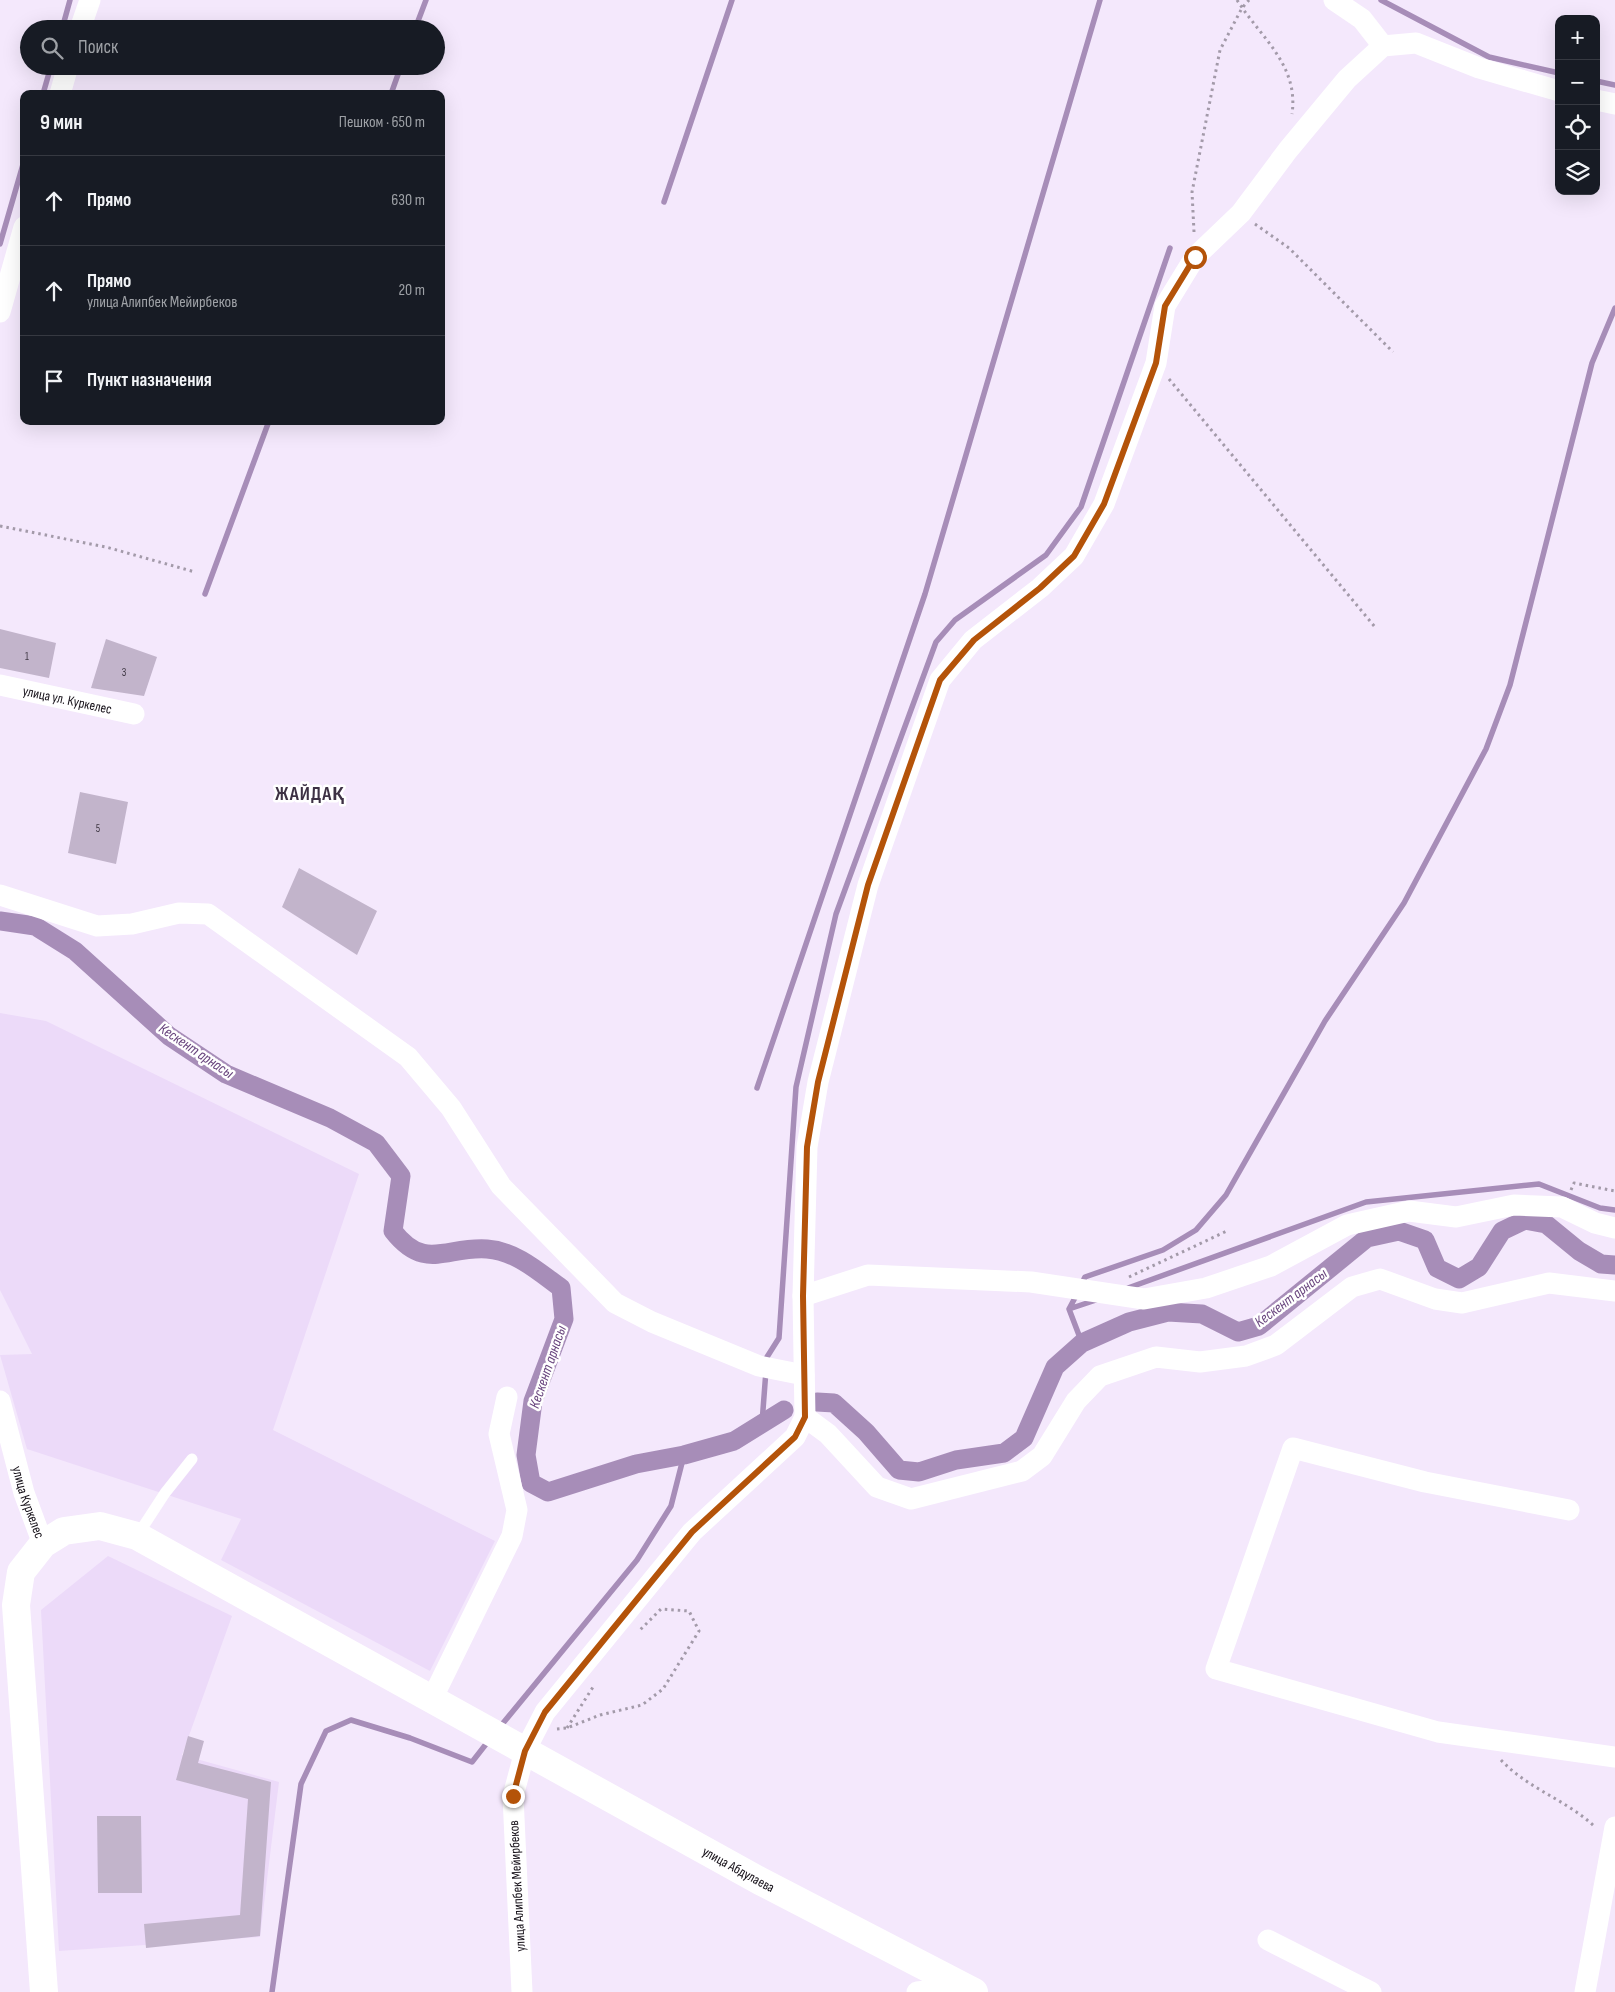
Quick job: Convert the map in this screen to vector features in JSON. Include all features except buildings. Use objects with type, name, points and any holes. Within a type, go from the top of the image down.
[{"type":"main road","name":"улица Абдулаева","points":[[43,1544],[64,1531],[100,1526],[137,1536],[482,1726],[521,1741],[760,1881],[969,1990]]},
{"type":"main road","points":[[43,1544],[21,1572],[16,1605],[44,1992]]},
{"type":"street","points":[[83,20],[90,0]]},
{"type":"street","points":[[1334,0],[1362,19],[1384,46]]},
{"type":"street","points":[[1555,91],[1479,68],[1416,43],[1384,46],[1347,79],[1288,150],[1241,213],[1195,257],[1165,306],[1156,363],[1104,504],[1074,556],[1040,588],[974,640],[940,680],[868,885],[818,1082],[807,1147],[803,1296],[805,1417],[828,1434],[877,1487],[911,1499],[1022,1471],[1042,1456],[1076,1402],[1100,1376],[1156,1357],[1200,1362],[1246,1356],[1276,1345],[1352,1287],[1380,1279],[1435,1299],[1462,1304],[1549,1283],[1615,1291]]},
{"type":"street","points":[[61,90],[65,75]]},
{"type":"street","points":[[1600,101],[1615,104]]},
{"type":"street","points":[[0,312],[20,240]]},
{"type":"street","name":"улица ул. Куркелес","points":[[0,685],[134,714]]},
{"type":"street","points":[[0,895],[97,926],[132,924],[179,913],[208,914],[408,1057],[451,1108],[501,1186],[615,1303],[652,1322],[766,1368],[804,1375]]},
{"type":"street","points":[[803,1296],[868,1275],[1031,1282],[1144,1299],[1206,1288],[1271,1266],[1347,1225],[1409,1210],[1456,1217],[1514,1205],[1562,1206],[1595,1223],[1615,1228]]},
{"type":"street","points":[[432,1699],[512,1536],[517,1510],[499,1434],[507,1397]]},
{"type":"street","name":"улица Куркелес","points":[[0,1401],[24,1493],[43,1544]]},
{"type":"street","name":"улица Алипбек Мейирбеков","points":[[522,1992],[513,1796],[521,1741],[692,1532],[795,1437],[805,1417]]},
{"type":"street","points":[[1569,1510],[1425,1482],[1293,1448],[1216,1669],[1438,1732],[1615,1757]]},
{"type":"street","points":[[1586,1992],[1614,1835]]},
{"type":"street","points":[[1268,1940],[1371,1992]]},
{"type":"street","points":[[917,1992],[969,1990]]},
{"type":"lane","points":[[137,1536],[165,1493],[192,1459]]},
{"type":"path","points":[[1237,0],[1283,62],[1295,96],[1288,150]]},
{"type":"path","points":[[1195,257],[1192,192],[1220,50],[1242,8],[1249,0]]},
{"type":"path","points":[[1241,213],[1289,248],[1393,352]]},
{"type":"path","points":[[1156,363],[1375,628]]},
{"type":"path","points":[[0,526],[106,547],[196,572]]},
{"type":"path","points":[[1562,1206],[1574,1183],[1615,1191]]},
{"type":"path","points":[[1096,1292],[1229,1230]]},
{"type":"path","points":[[521,1741],[568,1728],[600,1715],[642,1705],[663,1689],[699,1631],[690,1611],[661,1608],[634,1636]]},
{"type":"path","points":[[568,1728],[597,1680]]},
{"type":"path","points":[[1480,1738],[1513,1773],[1614,1835]]},
{"type":"shaded area","points":[[0,1013],[46,1021],[359,1174],[273,1430],[495,1541],[430,1671],[221,1560],[241,1519],[27,1449],[0,1355],[32,1354],[0,1290]]},
{"type":"shaded area","points":[[108,1556],[232,1616],[182,1755],[279,1782],[260,1937],[59,1951],[41,1610]]},
{"type":"waterway","points":[[64,20],[70,0]]},
{"type":"waterway","points":[[418,20],[426,0]]},
{"type":"waterway","points":[[664,202],[732,0]]},
{"type":"waterway","points":[[757,1088],[925,594],[1100,0]]},
{"type":"waterway","points":[[1381,0],[1489,57],[1555,72]]},
{"type":"waterway","points":[[44,90],[48,75]]},
{"type":"waterway","points":[[392,90],[398,75]]},
{"type":"waterway","points":[[1600,82],[1615,85]]},
{"type":"waterway","points":[[0,244],[20,175]]},
{"type":"waterway","points":[[762,1423],[767,1357],[779,1338],[796,1087],[836,914],[936,642],[955,620],[1046,555],[1081,507],[1170,248]]},
{"type":"waterway","points":[[1081,1285],[1085,1277],[1163,1250],[1196,1230],[1226,1195],[1325,1021],[1404,903],[1486,749],[1510,685],[1592,363],[1615,308]]},
{"type":"waterway","points":[[205,594],[268,425]]},
{"type":"waterway","name":"Кескент арнасы","points":[[0,921],[35,926],[75,951],[169,1036],[226,1074],[330,1118],[376,1143],[401,1176],[393,1231],[415,1251],[426,1254],[473,1249],[498,1251],[527,1263],[561,1288],[564,1319],[533,1401],[526,1455],[531,1483],[548,1492],[636,1464],[684,1455],[734,1441],[784,1410]]},
{"type":"waterway","points":[[1128,1288],[1366,1202],[1539,1184],[1600,1208],[1615,1210]]},
{"type":"waterway","name":"Кескент арнасы","points":[[817,1402],[834,1403],[866,1432],[899,1470],[919,1472],[956,1460],[1004,1453],[1024,1438],[1055,1367],[1082,1343],[1129,1322],[1168,1312],[1202,1314],[1238,1332],[1259,1326],[1367,1238],[1399,1231],[1425,1240],[1437,1268],[1459,1279],[1479,1267],[1502,1231],[1525,1220],[1546,1224],[1579,1251],[1601,1264],[1615,1265]]},
{"type":"waterway","points":[[1077,1294],[1069,1309],[1082,1343]]},
{"type":"waterway","points":[[1069,1309],[1096,1300]]},
{"type":"waterway","points":[[499,1728],[637,1560],[671,1506],[684,1455]]},
{"type":"waterway","points":[[272,1992],[301,1784],[326,1731],[351,1720],[410,1738],[472,1762],[490,1739]]},
{"type":"district","name":"ЖАЙДАҚ","points":[[310,794]]},
{"type":"route","points":[[513,1796],[525,1751],[545,1712],[692,1532],[795,1437],[805,1417],[803,1296],[807,1147],[818,1082],[868,885],[940,680],[974,640],[1040,588],[1074,556],[1104,504],[1156,363],[1165,306],[1195,257]]}]
